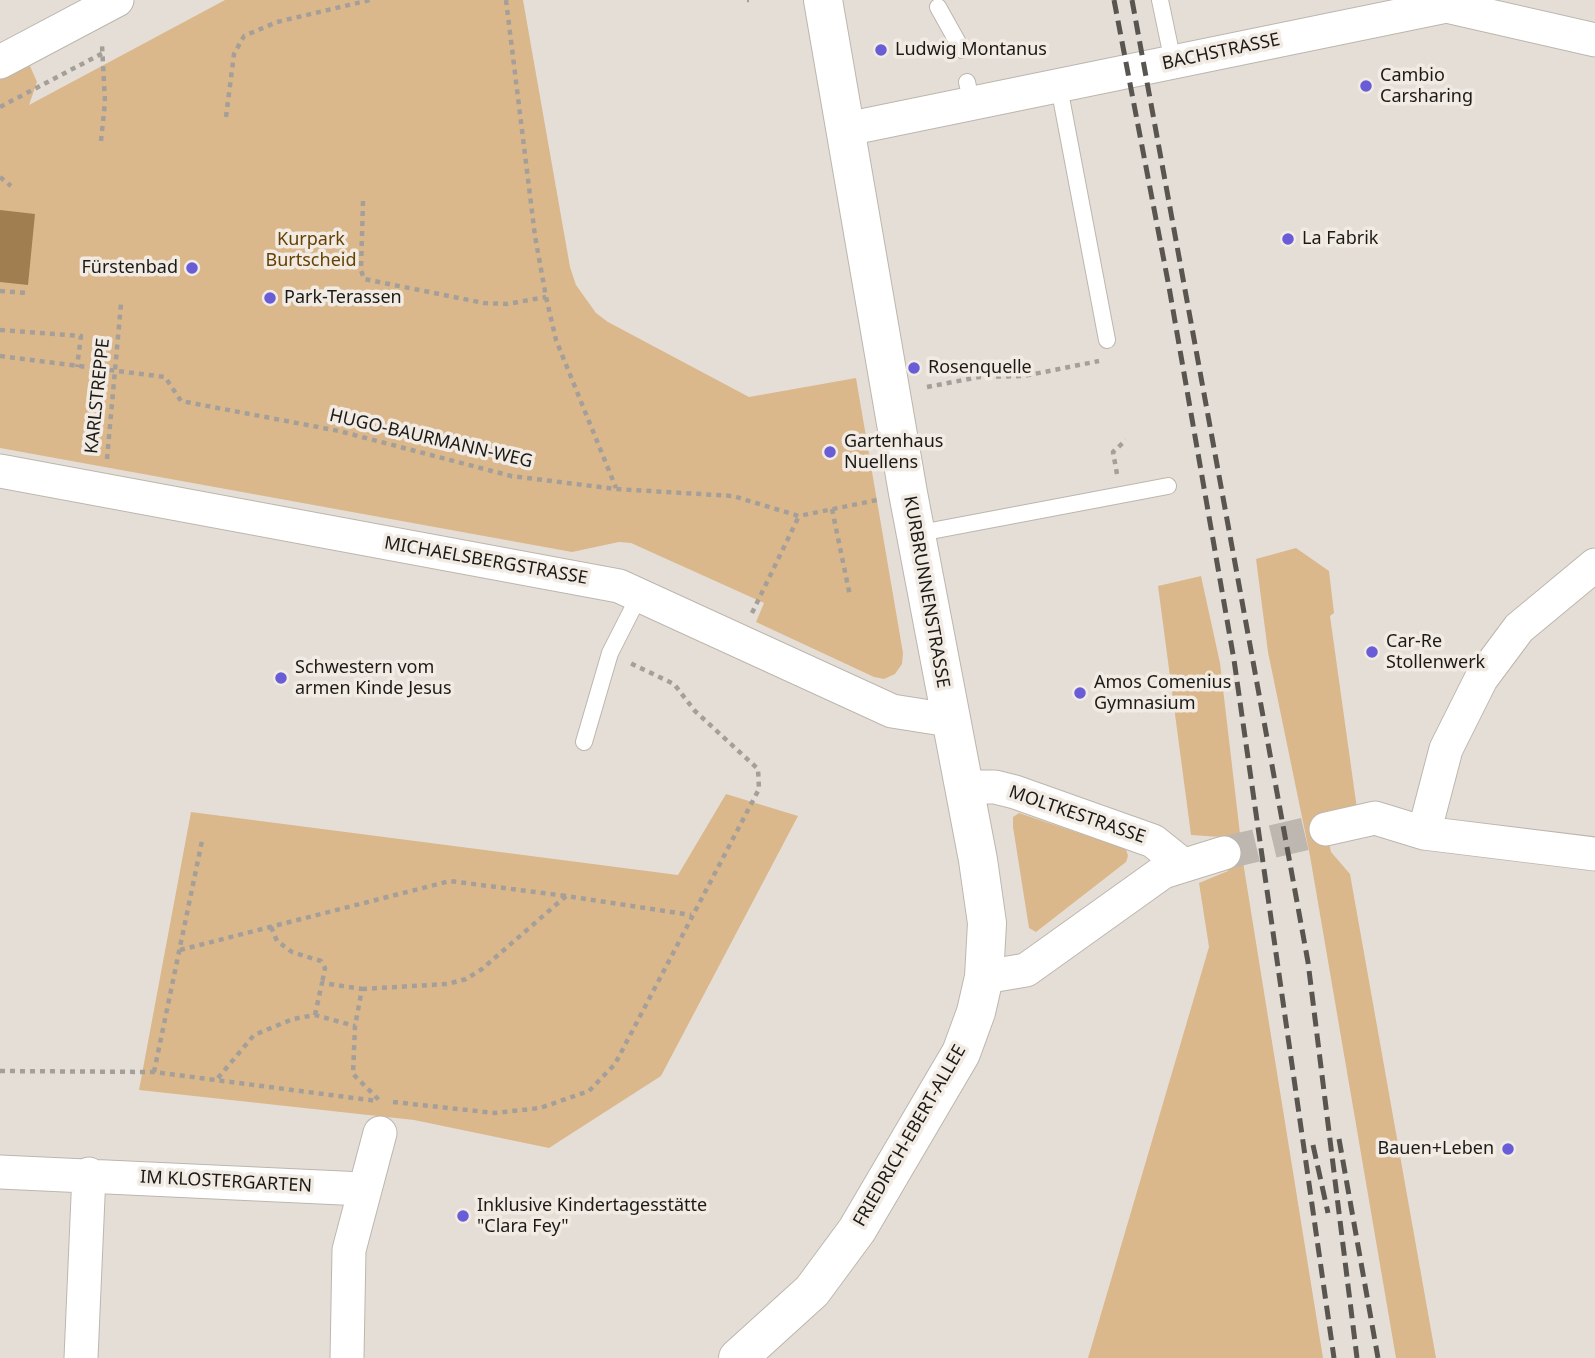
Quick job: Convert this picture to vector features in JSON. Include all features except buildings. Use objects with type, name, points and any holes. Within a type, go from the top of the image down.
[{"type":"main road","name":"KURBRUNNENSTRASSE","points":[[823,0],[915,534],[978,859],[987,923],[984,977]]},
{"type":"main road","name":"FRIEDRICH-EBERT-ALLEE","points":[[738,1358],[812,1291],[857,1230],[961,1053],[976,1012],[984,977]]},
{"type":"street","points":[[0,62],[107,6]]},
{"type":"street","name":"BACHSTRASSE","points":[[846,129],[970,93],[1059,87],[1446,6],[1595,40]]},
{"type":"street","name":"MICHAELSBERGSTRASSE","points":[[0,471],[595,580],[640,594],[892,711],[949,720]]},
{"type":"street","points":[[1424,833],[1446,749],[1481,679],[1519,628],[1595,565]]},
{"type":"street","name":"MOLTKESTRASSE","points":[[963,787],[995,787],[1015,792],[1153,841],[1183,865]]},
{"type":"street","points":[[1326,829],[1376,818],[1424,833],[1595,853]]},
{"type":"street","points":[[984,977],[1026,970],[1163,872],[1224,853]]},
{"type":"street","points":[[347,1358],[349,1250],[380,1117]]},
{"type":"street","name":"IM KLOSTERGARTEN","points":[[0,1172],[89,1174],[363,1189]]},
{"type":"street","points":[[81,1358],[89,1174]]},
{"type":"lane","points":[[1160,0],[1173,62]]},
{"type":"lane","points":[[938,7],[962,50]]},
{"type":"lane","points":[[1059,87],[1107,340]]},
{"type":"lane","points":[[915,534],[1168,486]]},
{"type":"lane","points":[[584,742],[610,653],[640,594]]},
{"type":"path","points":[[226,117],[234,54],[244,36],[277,22],[370,0]]},
{"type":"path","points":[[506,0],[535,236],[546,297],[556,340],[616,489]]},
{"type":"path","points":[[101,141],[105,102],[103,53],[107,6]]},
{"type":"path","points":[[0,107],[103,53]]},
{"type":"path","points":[[0,177],[11,186]]},
{"type":"path","points":[[363,201],[361,271],[364,279],[484,303],[507,304],[546,297]]},
{"type":"path","points":[[0,291],[27,293]]},
{"type":"path","name":"KARLSTREPPE","points":[[101,491],[110,441],[121,304]]},
{"type":"path","points":[[0,330],[81,336],[77,367]]},
{"type":"path","name":"HUGO-BAURMANN-WEG","points":[[0,356],[165,377],[181,401],[340,431],[511,476],[616,489],[733,496],[799,516],[908,493]]},
{"type":"path","points":[[927,387],[979,377],[1024,376],[1082,365]]},
{"type":"path","points":[[1115,463],[1113,452],[1126,440]]},
{"type":"path","points":[[832,509],[850,596]]},
{"type":"path","points":[[761,594],[799,516]]},
{"type":"path","points":[[0,1071],[154,1072],[218,1078],[380,1117],[495,1113],[540,1108],[589,1091],[615,1064],[759,789],[758,769],[695,711],[674,684],[610,653]]},
{"type":"path","points":[[154,1072],[202,841]]},
{"type":"path","points":[[180,950],[450,881],[691,915]]},
{"type":"path","points":[[322,983],[362,989],[447,984],[466,979],[482,969],[566,896]]},
{"type":"path","points":[[271,927],[277,942],[292,952],[321,961],[325,968],[315,1015]]},
{"type":"path","points":[[362,989],[355,1026],[353,1074],[380,1117]]},
{"type":"path","points":[[218,1078],[254,1035],[293,1019],[315,1015],[355,1026]]},
{"type":"green space","name":"Kurpark Burtscheid","points":[[225,0],[523,0],[570,267],[576,285],[596,313],[608,322],[749,397],[856,378],[903,653],[902,664],[895,674],[884,679],[874,677],[756,622],[764,603],[631,543],[619,542],[572,552],[0,448],[0,79],[30,66],[37,82],[29,105]]},
{"type":"green space","points":[[1296,548],[1329,571],[1334,613],[1330,616],[1357,809],[1326,829],[1331,852],[1350,874],[1436,1358],[1396,1358],[1310,856],[1268,652],[1256,559]]},
{"type":"green space","points":[[1201,576],[1220,663],[1244,868],[1323,1358],[1088,1358],[1209,947],[1199,883],[1228,871],[1220,837],[1191,835],[1158,586]]},
{"type":"green space","points":[[726,794],[798,816],[661,1076],[549,1148],[414,1120],[139,1090],[191,812],[678,875]]},
{"type":"green space","points":[[1019,813],[1126,849],[1128,856],[1126,862],[1036,932],[1029,928],[1013,827],[1013,817]]},
{"type":"shaded area","points":[[0,210],[35,214],[28,285],[0,282]]},
{"type":"tunnel","points":[[1224,853],[1326,829]]},
{"type":"railway","points":[[1114,0],[1169,287],[1234,660],[1334,1358]]},
{"type":"railway","points":[[1132,0],[1308,962],[1357,1358]]},
{"type":"railway","points":[[1339,1139],[1378,1358]]},
{"type":"railway","points":[[1313,1145],[1328,1213]]},
{"type":"place","name":"Ludwig Montanus","points":[[881,50]]},
{"type":"place","name":"Cambio Carsharing","points":[[1366,86]]},
{"type":"place","name":"La Fabrik","points":[[1288,239]]},
{"type":"place","name":"Fürstenbad","points":[[192,268]]},
{"type":"place","name":"Park-Terassen","points":[[270,298]]},
{"type":"place","name":"Rosenquelle","points":[[914,368]]},
{"type":"place","name":"Gartenhaus Nuellens","points":[[830,452]]},
{"type":"place","name":"Car-Re Stollenwerk","points":[[1372,652]]},
{"type":"place","name":"Schwestern vom armen Kinde Jesus","points":[[281,678]]},
{"type":"place","name":"Amos Comenius Gymnasium","points":[[1080,693]]},
{"type":"place","name":"Bauen+Leben","points":[[1508,1149]]},
{"type":"place","name":"Inklusive Kindertagesstätte \"Clara Fey\"","points":[[463,1216]]}]
